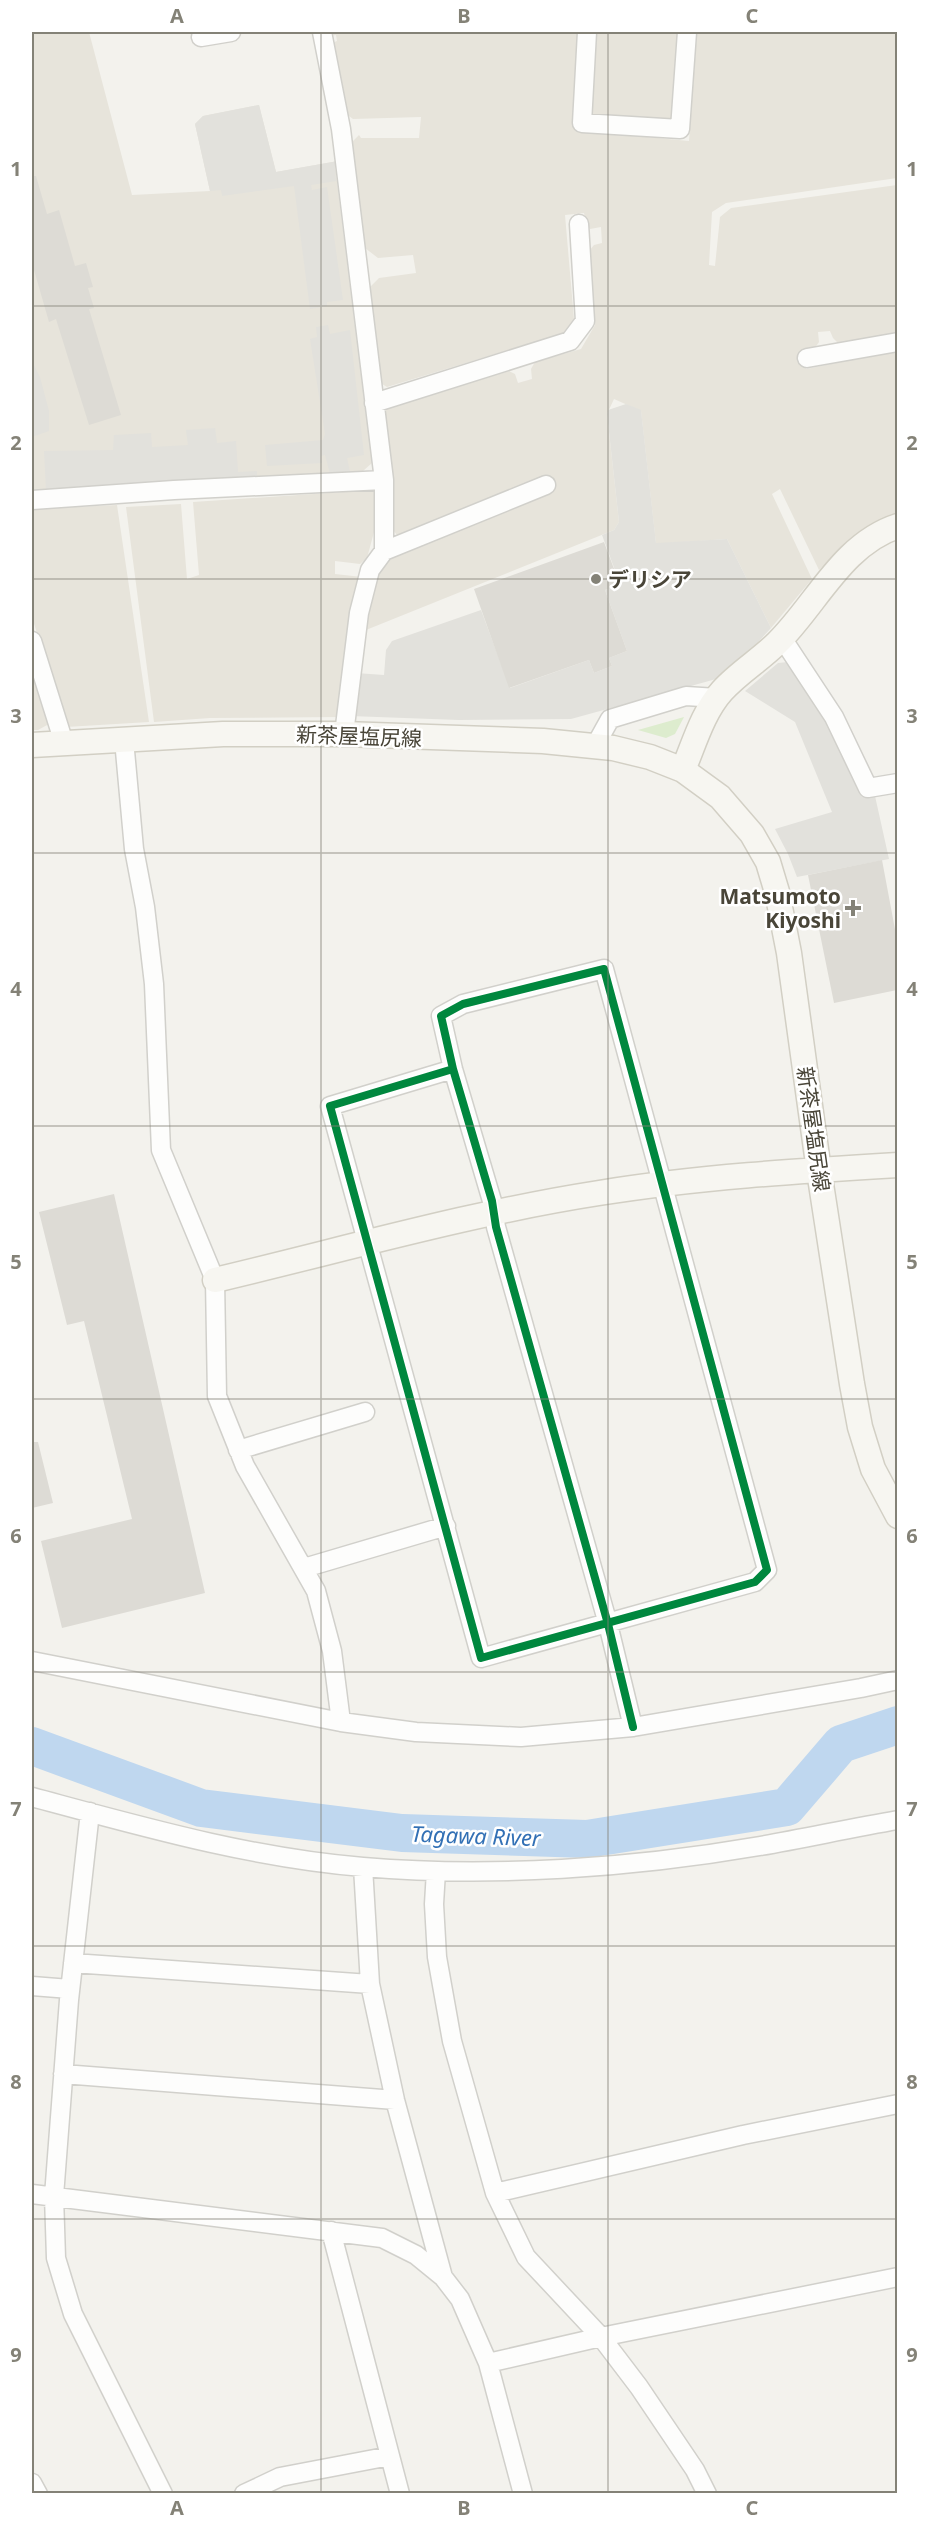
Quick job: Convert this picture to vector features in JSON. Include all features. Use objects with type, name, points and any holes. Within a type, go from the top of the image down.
[{"type":"main road","points":[[683,770],[701,727],[721,692],[782,638],[845,561],[882,531],[897,526]]},
{"type":"main road","name":"新茶屋塩尻線","points":[[32,745],[223,734],[344,734],[543,741],[595,746],[650,757],[683,770],[720,796],[752,834],[768,862],[777,892],[789,953],[819,1171],[852,1384],[873,1469],[897,1516]]},
{"type":"main road","points":[[214,1280],[494,1213],[599,1193],[662,1185],[897,1165]]},
{"type":"street","points":[[322,32],[342,129],[384,480],[384,551]]},
{"type":"street","points":[[588,32],[582,123],[680,129],[687,32]]},
{"type":"street","points":[[374,403],[570,341],[585,321],[579,224]]},
{"type":"street","points":[[807,358],[897,342]]},
{"type":"street","points":[[32,500],[120,493],[384,480]]},
{"type":"street","points":[[344,734],[359,613],[370,570],[384,551],[546,486]]},
{"type":"street","points":[[782,638],[834,717],[868,788],[897,783]]},
{"type":"street","points":[[32,641],[64,742]]},
{"type":"street","points":[[595,746],[610,719],[686,696],[717,698]]},
{"type":"street","points":[[124,740],[134,849],[145,907],[154,984],[161,1150],[214,1280],[217,1396],[245,1466],[316,1591],[332,1651],[341,1722]]},
{"type":"street","points":[[453,1069],[330,1106],[481,1658],[608,1624],[755,1582],[767,1570],[668,1197],[662,1185],[604,969],[463,1004],[441,1016],[496,1227],[608,1624],[633,1727]]},
{"type":"street","points":[[238,1449],[365,1412]]},
{"type":"street","points":[[304,1568],[446,1526]]},
{"type":"street","points":[[32,1661],[341,1722],[416,1732],[521,1737],[633,1727],[897,1680]]},
{"type":"street","points":[[32,1797],[269,1856],[363,1868],[436,1870],[579,1867],[678,1857],[759,1846],[897,1820]]},
{"type":"street","points":[[90,1812],[63,2074],[54,2196],[56,2258],[73,2314],[163,2493]]},
{"type":"street","points":[[363,1868],[370,1984],[395,2100],[443,2277]]},
{"type":"street","points":[[436,1870],[434,1904],[438,1958],[450,2030],[495,2193],[526,2256],[601,2337],[639,2387],[695,2470],[707,2493]]},
{"type":"street","points":[[73,1963],[370,1984]]},
{"type":"street","points":[[32,1986],[70,1989]]},
{"type":"street","points":[[63,2074],[395,2100]]},
{"type":"street","points":[[495,2193],[743,2136],[897,2104]]},
{"type":"street","points":[[32,2194],[382,2238],[416,2255],[443,2277],[460,2299],[488,2363],[524,2493]]},
{"type":"street","points":[[331,2231],[400,2493]]},
{"type":"street","points":[[488,2363],[601,2337],[897,2277]]},
{"type":"street","points":[[244,2493],[280,2477],[390,2456]]},
{"type":"street","points":[[32,2483],[38,2493]]},
{"type":"shaded area","points":[[32,32],[89,32],[132,195],[210,191],[195,124],[203,116],[259,105],[276,172],[338,161],[335,166],[372,463],[363,471],[32,491]]},
{"type":"shaded area","points":[[327,32],[581,32],[574,130],[689,141],[697,32],[897,32],[897,178],[726,203],[712,212],[709,265],[715,266],[720,217],[731,208],[897,185],[897,332],[839,344],[830,331],[818,332],[819,342],[814,349],[803,352],[806,369],[897,351],[897,518],[851,540],[819,570],[780,489],[772,494],[812,579],[771,628],[727,539],[656,544],[641,411],[614,399],[607,414],[619,522],[614,530],[361,632],[381,562],[552,492],[545,475],[397,535],[389,525],[383,413],[388,408],[509,371],[515,374],[518,383],[532,379],[531,369],[535,362],[581,349],[595,325],[588,252],[594,245],[602,243],[601,227],[590,229],[584,213],[565,215],[574,319],[567,332],[387,387],[379,382],[369,288],[379,278],[416,273],[413,255],[378,258],[365,248],[349,145],[359,135],[361,138],[419,138],[421,117],[353,119],[345,113],[334,49],[330,44],[337,41],[336,35],[328,36]]},
{"type":"shaded area","points":[[594,32],[682,32],[676,116],[669,123],[596,117],[589,109]]},
{"type":"shaded area","points":[[259,105],[276,172],[338,161],[335,166],[336,181],[311,185],[312,190],[327,187],[343,300],[327,302],[327,306],[310,309],[294,186],[222,196],[221,190],[210,191],[195,124],[203,116]]},
{"type":"shaded area","points":[[328,325],[330,334],[350,330],[364,455],[347,458],[350,472],[330,474],[325,455],[321,456],[322,463],[267,466],[265,445],[323,440],[325,434],[310,339],[317,337],[316,327]]},
{"type":"shaded area","points":[[32,361],[40,377],[49,411],[49,431],[32,437]]},
{"type":"shaded area","points":[[626,404],[641,410],[656,543],[727,539],[771,628],[727,676],[571,719],[459,720],[350,716],[356,673],[384,675],[386,650],[392,641],[481,610],[510,688],[589,660],[594,673],[612,666],[609,658],[627,651],[605,590],[620,584],[602,535],[614,530],[619,522],[607,414],[608,410]]},
{"type":"shaded area","points":[[215,428],[217,443],[236,441],[238,472],[257,471],[257,478],[46,491],[44,451],[113,450],[114,435],[151,433],[152,447],[188,445],[186,430]]},
{"type":"shaded area","points":[[373,490],[377,492],[377,521],[367,558],[360,564],[335,561],[335,574],[362,577],[339,717],[210,718],[154,722],[126,507],[181,504],[187,579],[199,575],[193,502]]},
{"type":"shaded area","points":[[117,505],[149,722],[66,727],[32,617],[32,509]]},
{"type":"shaded area","points":[[788,662],[817,700],[865,798],[875,796],[889,859],[797,877],[775,829],[832,812],[795,722],[745,691],[778,663]]},
{"type":"shaded area","points":[[32,670],[49,724],[38,730],[32,730]]},
{"type":"green space","points":[[684,717],[675,734],[666,738],[638,730]]},
{"type":"building","points":[[32,176],[36,176],[47,214],[59,210],[75,266],[86,263],[93,287],[88,288],[94,308],[89,309],[121,415],[89,425],[56,319],[49,322],[32,263]]},
{"type":"building","points":[[604,542],[620,585],[605,590],[627,651],[609,658],[612,666],[594,673],[589,660],[509,688],[474,589]]},
{"type":"building","name":"Matsumoto Kiyoshi","points":[[882,860],[897,940],[897,990],[834,1003],[808,875]]},
{"type":"building","points":[[114,1194],[205,1593],[62,1628],[41,1541],[132,1519],[84,1321],[67,1325],[39,1212]]},
{"type":"building","points":[[32,1442],[38,1442],[53,1503],[32,1508]]},
{"type":"waterway","name":"Tagawa River","points":[[32,1746],[201,1808],[402,1833],[587,1839],[787,1807],[841,1744],[898,1725]]},
{"type":"cycle path","points":[[453,1069],[330,1106],[481,1658],[755,1582],[767,1570],[604,969],[463,1004],[441,1016],[453,1069],[492,1201],[496,1227],[608,1624],[633,1727]]},
{"type":"place","name":"デリシア","points":[[596,579]]},
{"type":"place","name":"Matsumoto Kiyoshi","points":[[853,908]]}]
